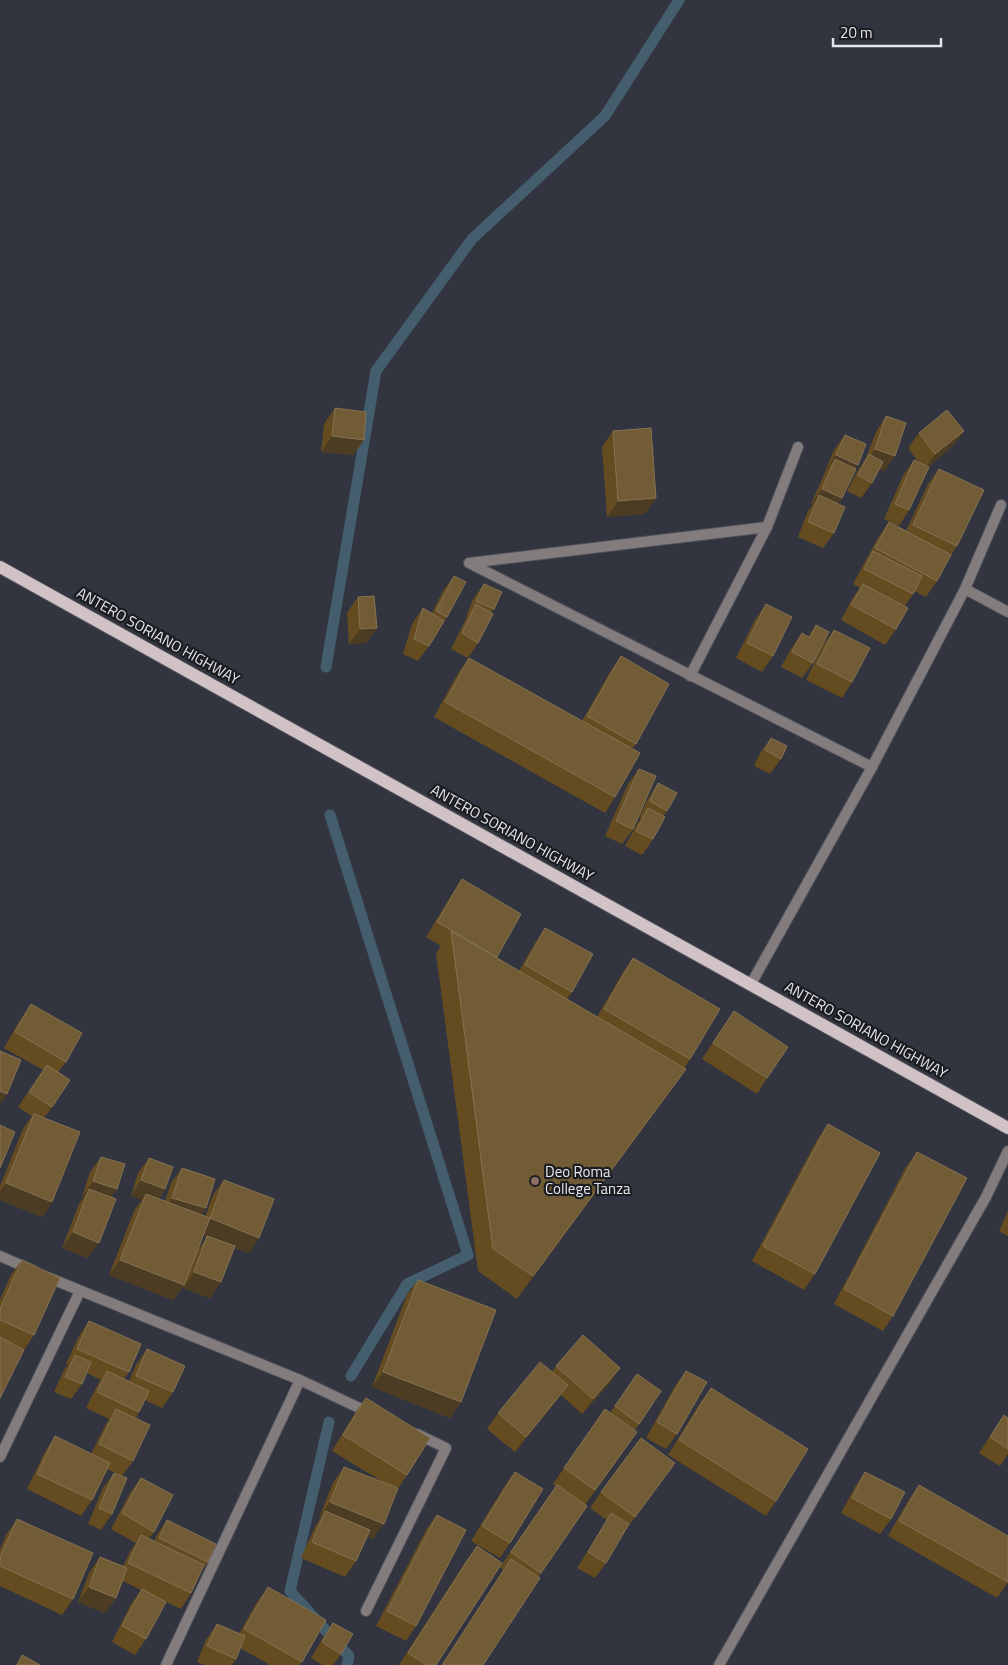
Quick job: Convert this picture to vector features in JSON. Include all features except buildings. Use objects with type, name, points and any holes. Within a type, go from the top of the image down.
[{"type":"main road","name":"ANTERO SORIANO HIGHWAY","points":[[0,567],[1008,1128]]},
{"type":"street","points":[[690,676],[767,527],[798,447]]},
{"type":"street","points":[[751,984],[872,766],[965,589],[1001,505]]},
{"type":"street","points":[[767,527],[469,563],[872,766]]},
{"type":"street","points":[[965,589],[1008,612]]},
{"type":"street","points":[[719,1665],[986,1198],[1008,1151]]},
{"type":"street","points":[[0,1256],[80,1291],[300,1380],[377,1416]]},
{"type":"street","points":[[0,1457],[80,1291]]},
{"type":"street","points":[[166,1665],[300,1380]]},
{"type":"street","points":[[366,1611],[446,1448],[403,1428]]},
{"type":"waterway","points":[[326,667],[376,371],[472,239],[605,116],[679,0]]},
{"type":"waterway","points":[[330,815],[468,1255],[407,1284],[351,1376]]},
{"type":"waterway","points":[[329,1422],[290,1591],[349,1656],[347,1665]]},
{"type":"place","name":"Deo Roma College Tanza","points":[[535,1181]]}]
